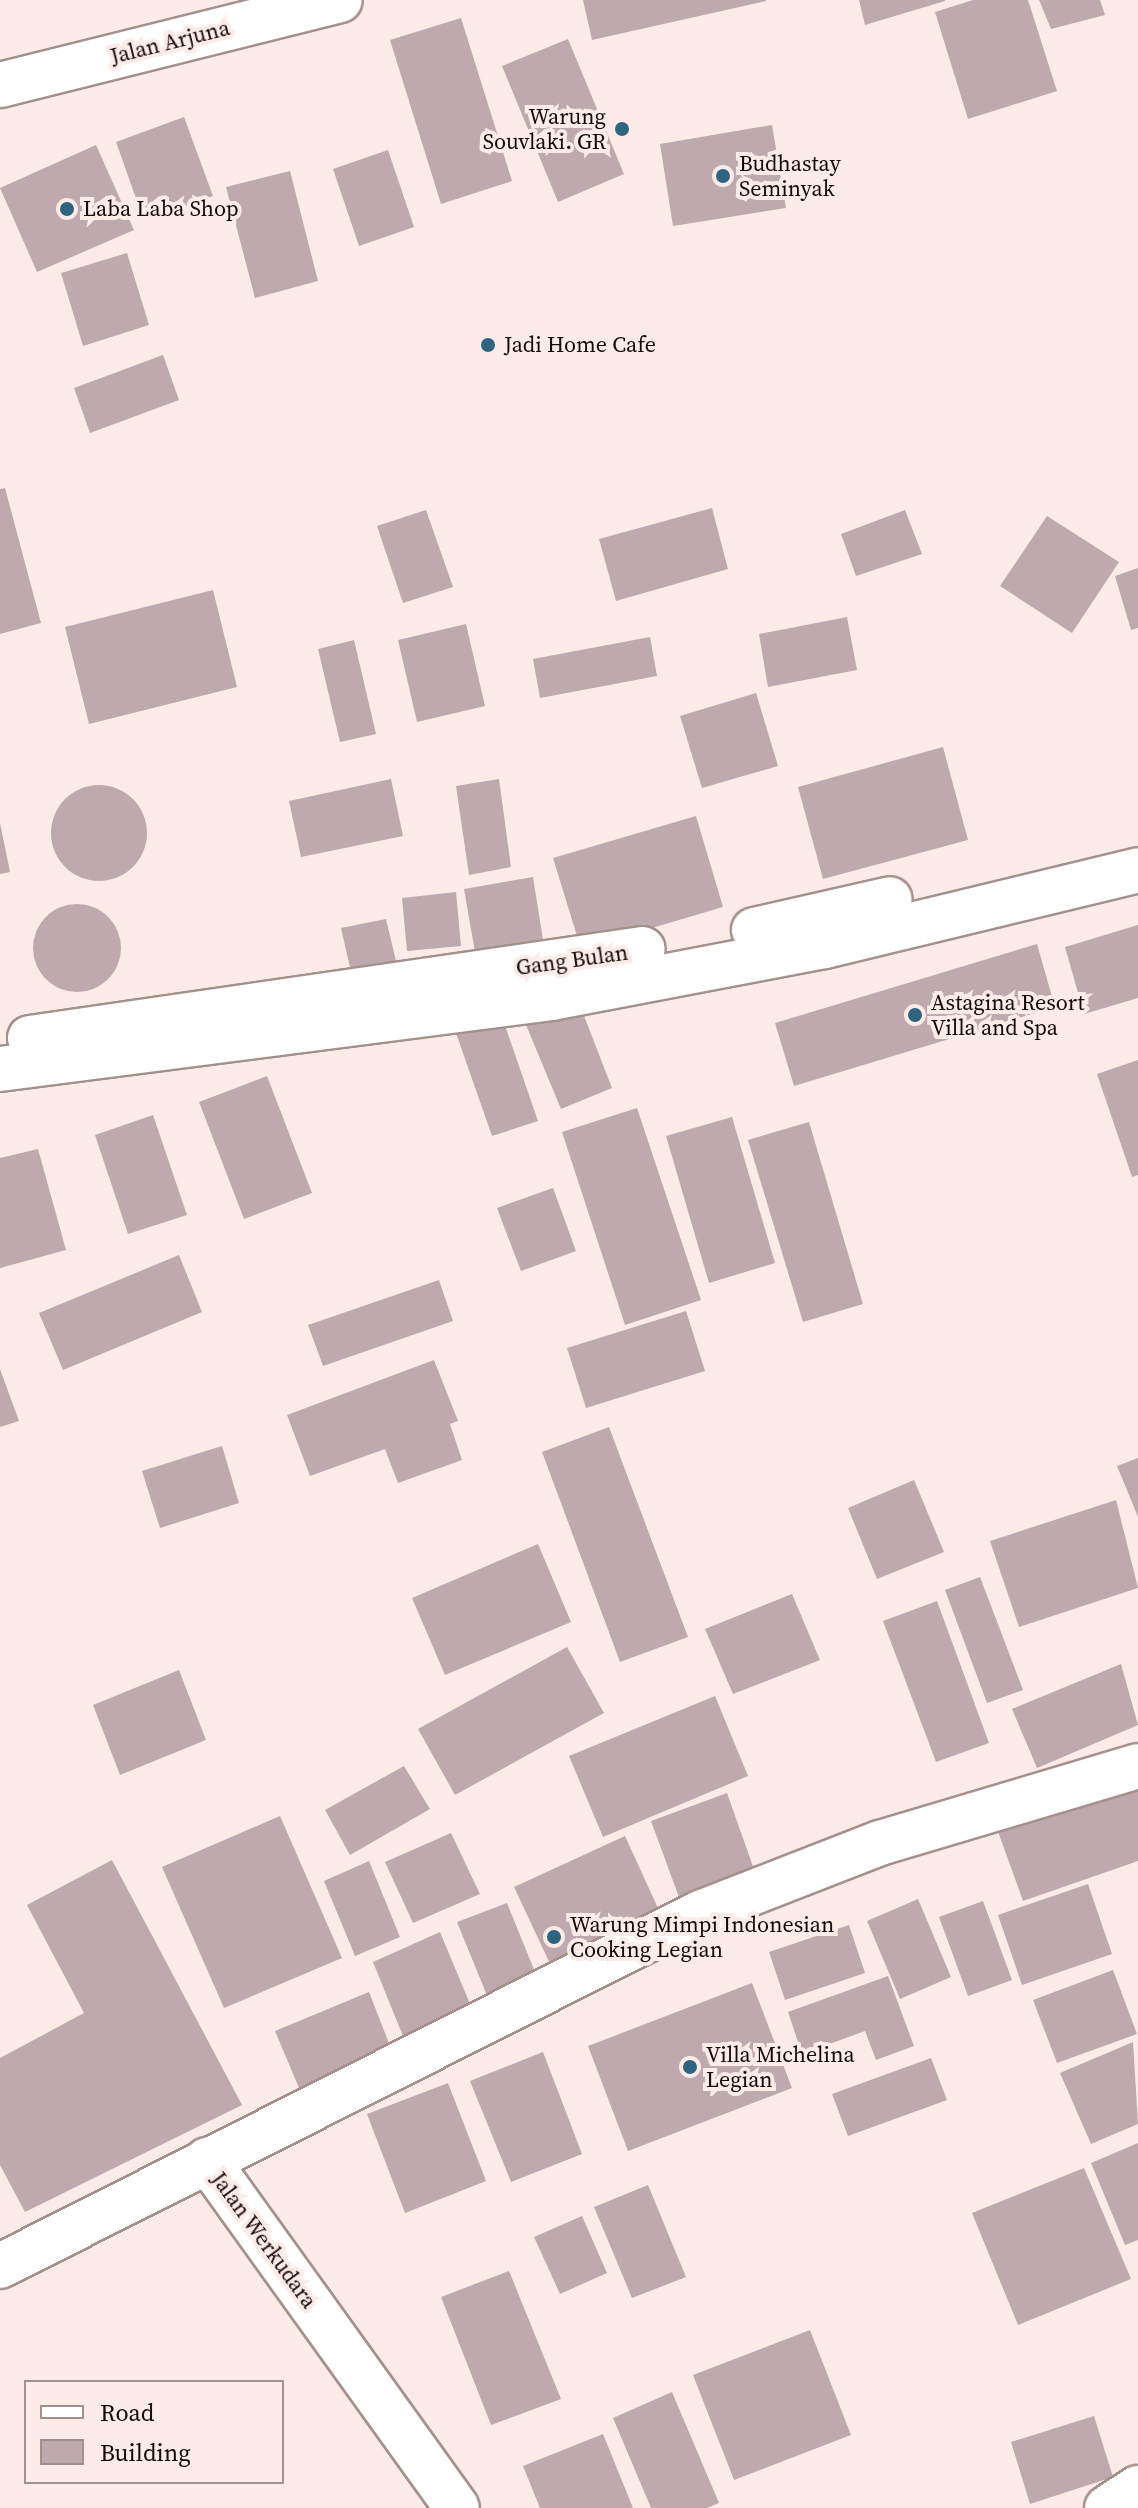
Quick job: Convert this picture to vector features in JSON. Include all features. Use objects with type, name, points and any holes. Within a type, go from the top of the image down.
[{"type":"street","name":"Jalan Arjuna","points":[[1,82],[340,0]]},
{"type":"street","name":"Gang Bulan","points":[[0,1042],[698,940],[1138,842]]},
{"type":"street","points":[[0,1069],[552,998],[825,946],[1138,870]]},
{"type":"street","points":[[207,2160],[700,1913],[880,1843],[1138,1766]]},
{"type":"street","name":"Jalan Werkudara","points":[[0,2266],[207,2160],[457,2508]]},
{"type":"street","points":[[1107,2508],[1138,2488]]},
{"type":"building","points":[[583,0],[766,0],[766,1],[592,40]]},
{"type":"building","points":[[859,0],[945,0],[945,1],[865,25]]},
{"type":"building","points":[[973,0],[1028,0],[1057,91],[968,119],[935,12]]},
{"type":"building","points":[[1039,0],[1100,0],[1105,15],[1051,29]]},
{"type":"building","points":[[461,18],[512,181],[441,204],[390,40]]},
{"type":"building","points":[[568,39],[624,174],[558,202],[502,66]]},
{"type":"building","points":[[184,117],[213,196],[144,221],[116,142]]},
{"type":"building","name":"Budhastay Seminyak","points":[[772,125],[786,208],[673,226],[660,144]]},
{"type":"building","name":"Laba Laba Shop","points":[[96,145],[134,230],[37,272],[0,188]]},
{"type":"building","points":[[388,150],[414,227],[359,246],[333,169]]},
{"type":"building","points":[[290,171],[318,281],[255,298],[226,187]]},
{"type":"building","points":[[127,253],[149,325],[83,346],[61,273]]},
{"type":"building","points":[[163,355],[179,400],[90,433],[74,388]]},
{"type":"building","points":[[5,488],[41,623],[0,634],[0,489]]},
{"type":"building","points":[[712,508],[728,569],[616,601],[599,539]]},
{"type":"building","points":[[426,510],[453,587],[403,603],[377,526]]},
{"type":"building","points":[[905,510],[922,554],[856,576],[841,534]]},
{"type":"building","points":[[1047,516],[1119,562],[1072,633],[1000,586]]},
{"type":"building","points":[[1138,568],[1138,628],[1131,630],[1115,576]]},
{"type":"building","points":[[213,590],[237,687],[89,724],[65,627]]},
{"type":"building","points":[[847,617],[857,670],[768,687],[759,634]]},
{"type":"building","points":[[466,624],[485,706],[417,722],[398,640]]},
{"type":"building","points":[[650,637],[657,676],[540,698],[533,659]]},
{"type":"building","points":[[354,640],[376,734],[340,742],[318,649]]},
{"type":"building","points":[[756,693],[778,766],[702,788],[680,716]]},
{"type":"building","points":[[943,747],[968,840],[823,879],[798,787]]},
{"type":"building","points":[[391,779],[403,836],[301,857],[289,801]]},
{"type":"building","points":[[499,779],[511,867],[469,875],[456,786]]},
{"type":"building","points":[[99,785],[117,789],[133,799],[143,815],[147,833],[143,851],[133,867],[117,877],[99,881],[81,877],[65,867],[55,851],[51,833],[55,815],[65,799],[81,789]]},
{"type":"building","points":[[696,816],[723,907],[581,949],[553,858]]},
{"type":"building","points":[[0,823],[10,872],[0,874]]},
{"type":"building","points":[[533,877],[543,940],[475,952],[464,889]]},
{"type":"building","points":[[456,892],[461,946],[407,951],[402,898]]},
{"type":"building","points":[[77,904],[102,911],[114,923],[121,948],[114,973],[102,985],[77,992],[52,985],[40,973],[33,948],[40,923],[52,911]]},
{"type":"building","points":[[386,919],[396,961],[351,972],[341,928]]},
{"type":"building","points":[[1138,925],[1138,998],[1084,1014],[1065,947]]},
{"type":"building","name":"Astagina Resort Villa and Spa","points":[[1037,944],[1055,1007],[794,1086],[775,1023]]},
{"type":"building","points":[[579,1003],[612,1088],[561,1109],[526,1025]]},
{"type":"building","points":[[502,1017],[538,1121],[492,1136],[456,1033]]},
{"type":"building","points":[[1138,1060],[1138,1175],[1132,1177],[1097,1074]]},
{"type":"building","points":[[267,1076],[312,1193],[244,1219],[199,1102]]},
{"type":"building","points":[[637,1108],[701,1300],[625,1325],[562,1132]]},
{"type":"building","points":[[153,1115],[187,1215],[128,1234],[95,1135]]},
{"type":"building","points":[[732,1117],[775,1263],[709,1283],[666,1136]]},
{"type":"building","points":[[809,1122],[863,1304],[803,1322],[748,1140]]},
{"type":"building","points":[[38,1149],[66,1250],[0,1268],[0,1158]]},
{"type":"building","points":[[553,1188],[576,1251],[521,1271],[497,1208]]},
{"type":"building","points":[[179,1255],[202,1312],[63,1370],[39,1313]]},
{"type":"building","points":[[439,1280],[453,1321],[323,1366],[308,1325]]},
{"type":"building","points":[[686,1311],[705,1371],[586,1408],[567,1348]]},
{"type":"building","points":[[434,1360],[458,1421],[450,1424],[462,1460],[398,1483],[385,1449],[310,1476],[287,1415]]},
{"type":"building","points":[[0,1369],[19,1421],[0,1427]]},
{"type":"building","points":[[609,1427],[688,1637],[620,1662],[542,1452]]},
{"type":"building","points":[[222,1446],[239,1503],[160,1528],[142,1471]]},
{"type":"building","points":[[1138,1458],[1138,1517],[1117,1466]]},
{"type":"building","points":[[914,1480],[944,1552],[877,1579],[848,1508]]},
{"type":"building","points":[[1116,1500],[1138,1588],[1019,1627],[990,1541]]},
{"type":"building","points":[[538,1544],[571,1622],[445,1675],[412,1598]]},
{"type":"building","points":[[980,1577],[1023,1690],[987,1703],[945,1590]]},
{"type":"building","points":[[792,1594],[820,1660],[733,1694],[705,1629]]},
{"type":"building","points":[[937,1601],[989,1743],[936,1762],[883,1621]]},
{"type":"building","points":[[567,1647],[604,1713],[455,1795],[418,1729]]},
{"type":"building","points":[[1121,1664],[1138,1725],[1037,1768],[1012,1709]]},
{"type":"building","points":[[179,1670],[206,1740],[120,1775],[93,1705]]},
{"type":"building","points":[[715,1696],[748,1776],[603,1837],[569,1756]]},
{"type":"building","points":[[404,1766],[430,1809],[350,1855],[325,1810]]},
{"type":"building","points":[[1138,1776],[1138,1861],[1023,1901],[996,1826]]},
{"type":"building","points":[[727,1793],[755,1872],[680,1900],[651,1821]]},
{"type":"building","points":[[280,1816],[342,1958],[224,2008],[162,1867]]},
{"type":"building","points":[[451,1833],[480,1894],[413,1923],[385,1862]]},
{"type":"building","points":[[625,1836],[662,1917],[552,1968],[514,1887]]},
{"type":"building","points":[[112,1860],[242,2105],[25,2212],[0,2165],[0,2058],[84,2013],[27,1905]]},
{"type":"building","points":[[369,1861],[400,1937],[355,1956],[324,1881]]},
{"type":"building","points":[[1088,1884],[1112,1954],[1022,1985],[998,1915]]},
{"type":"building","points":[[918,1899],[951,1977],[900,1999],[867,1921]]},
{"type":"building","points":[[983,1901],[1012,1980],[968,1996],[939,1917]]},
{"type":"building","points":[[507,1903],[537,1977],[488,1998],[457,1922]]},
{"type":"building","points":[[849,1925],[865,1973],[785,2000],[769,1952]]},
{"type":"building","points":[[440,1932],[473,2011],[405,2041],[373,1962]]},
{"type":"building","points":[[1113,1970],[1137,2034],[1057,2063],[1033,2000]]},
{"type":"building","points":[[888,1976],[914,2046],[876,2060],[865,2031],[802,2054],[788,2012]]},
{"type":"building","name":"Villa Michelina Legian","points":[[752,1983],[792,2088],[628,2151],[588,2046]]},
{"type":"building","points":[[369,1992],[392,2051],[299,2088],[275,2031]]},
{"type":"building","points":[[1133,2042],[1138,2124],[1091,2144],[1060,2073]]},
{"type":"building","points":[[543,2052],[582,2154],[511,2182],[470,2081]]},
{"type":"building","points":[[931,2058],[947,2100],[848,2136],[832,2094]]},
{"type":"building","points":[[448,2083],[486,2181],[405,2213],[367,2114]]},
{"type":"building","points":[[1138,2143],[1138,2240],[1125,2245],[1091,2163]]},
{"type":"building","points":[[1084,2168],[1131,2279],[1018,2325],[972,2213]]},
{"type":"building","points":[[648,2185],[686,2277],[632,2298],[594,2207]]},
{"type":"building","points":[[582,2216],[607,2273],[560,2294],[534,2237]]},
{"type":"building","points":[[509,2271],[561,2399],[491,2425],[441,2297]]},
{"type":"building","points":[[810,2330],[851,2435],[734,2480],[693,2375]]},
{"type":"building","points":[[672,2392],[719,2503],[707,2508],[651,2508],[613,2418]]},
{"type":"building","points":[[1094,2416],[1113,2477],[1030,2504],[1011,2442]]},
{"type":"building","points":[[603,2434],[633,2508],[540,2508],[523,2466]]},
{"type":"place","name":"Warung Souvlaki. GR","points":[[622,129]]},
{"type":"place","name":"Budhastay Seminyak","points":[[723,176]]},
{"type":"place","name":"Laba Laba Shop","points":[[67,209]]},
{"type":"place","name":"Jadi Home Cafe","points":[[488,345]]},
{"type":"place","name":"Astagina Resort Villa and Spa","points":[[915,1015]]},
{"type":"place","name":"Warung Mimpi Indonesian Cooking Legian","points":[[554,1937]]},
{"type":"place","name":"Villa Michelina Legian","points":[[690,2067]]}]
